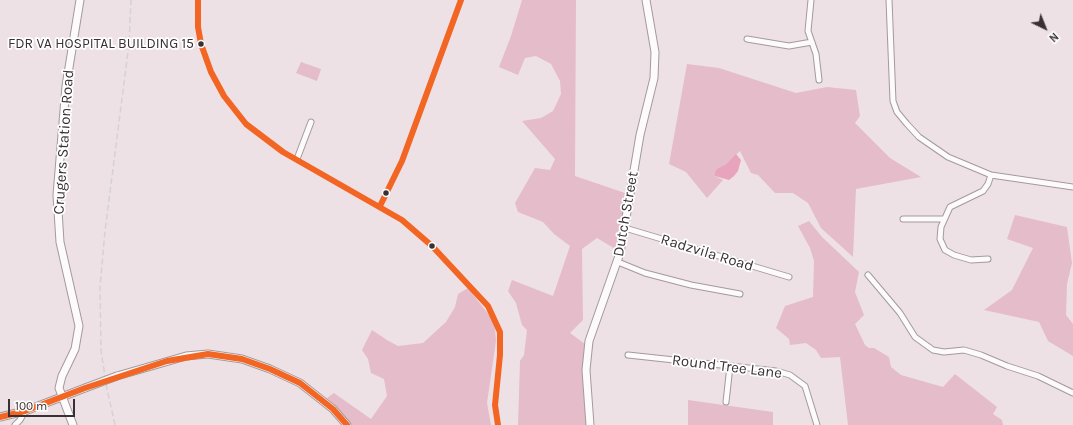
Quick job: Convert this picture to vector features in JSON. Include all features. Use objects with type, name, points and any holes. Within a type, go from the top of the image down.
[{"type":"street","name":"Crugers Station Road","points":[[73,425],[59,388],[59,382],[75,349],[79,326],[60,242],[58,195],[66,86],[80,0]]},
{"type":"street","name":"Dutch Street","points":[[590,425],[586,370],[589,341],[618,262],[640,134],[655,69],[655,52],[646,0]]},
{"type":"street","points":[[811,0],[808,31],[816,54],[819,80]]},
{"type":"street","points":[[890,0],[893,101],[897,112],[919,137],[948,158],[991,175],[1073,187]]},
{"type":"street","points":[[747,38],[790,46],[812,42]]},
{"type":"street","points":[[297,159],[310,122]]},
{"type":"street","points":[[988,259],[971,260],[948,253],[940,239],[944,219],[950,208],[983,190],[988,184],[991,175]]},
{"type":"street","points":[[903,218],[944,219]]},
{"type":"street","name":"Radzvila Road","points":[[625,228],[789,277]]},
{"type":"street","points":[[618,262],[645,273],[664,278],[691,285],[740,294]]},
{"type":"street","points":[[868,275],[900,313],[908,328],[921,343],[933,350],[944,352],[964,350],[981,355],[1038,376],[1073,393]]},
{"type":"street","points":[[0,417],[25,411],[117,376],[186,356],[208,354],[242,359],[270,369],[300,383],[333,409],[347,425]]},
{"type":"street","name":"Round Tree Lane","points":[[628,355],[776,371],[790,375],[801,382],[808,392],[817,425]]},
{"type":"street","points":[[726,402],[730,366]]},
{"type":"street","points":[[15,425],[25,411]]},
{"type":"shaded area","points":[[522,0],[576,0],[575,176],[628,194],[617,250],[597,238],[582,249],[583,320],[570,333],[585,344],[587,425],[518,425],[520,361],[524,355],[527,330],[522,325],[516,303],[508,291],[512,280],[553,296],[570,246],[554,234],[543,222],[518,212],[515,203],[535,168],[550,170],[555,159],[522,121],[541,118],[553,111],[561,94],[560,81],[551,64],[536,56],[525,58],[518,75],[499,67],[511,36]]},
{"type":"shaded area","points":[[301,62],[321,69],[317,81],[296,73]]},
{"type":"shaded area","points":[[687,64],[719,68],[796,93],[827,87],[856,90],[860,116],[855,123],[890,158],[921,177],[856,189],[853,257],[821,228],[808,203],[793,193],[775,193],[758,175],[751,173],[740,151],[726,164],[718,168],[715,176],[723,180],[707,198],[686,172],[669,164]]},
{"type":"shaded area","points":[[736,154],[741,160],[738,171],[734,176],[729,180],[715,176],[715,172],[718,168],[726,164]]},
{"type":"shaded area","points":[[1015,215],[1067,227],[1072,263],[1067,284],[1066,315],[1073,324],[1073,356],[1048,341],[1039,322],[984,310],[1012,290],[1033,248],[1007,239]]},
{"type":"shaded area","points":[[809,221],[822,237],[859,272],[855,292],[864,315],[855,324],[865,345],[869,348],[874,348],[889,357],[891,367],[901,375],[943,387],[955,374],[997,407],[993,414],[1002,420],[1003,425],[848,425],[840,357],[821,358],[816,350],[806,343],[790,345],[789,339],[776,328],[785,306],[813,297],[814,261],[810,248],[798,226]]},
{"type":"shaded area","points":[[468,288],[492,319],[495,329],[496,341],[487,403],[491,425],[351,425],[327,398],[334,393],[371,419],[387,396],[384,379],[371,373],[368,359],[362,350],[372,330],[398,346],[423,343],[446,322],[455,307],[458,294]]},
{"type":"shaded area","points":[[688,400],[773,412],[773,425],[688,425]]},
{"type":"railway","points":[[115,425],[101,351],[100,287],[105,231],[129,44],[131,0]]},
{"type":"transit line","points":[[198,0],[198,27],[201,44],[211,72],[224,96],[246,124],[283,152],[402,220],[432,246],[488,306],[500,332],[500,355],[495,405],[498,425]]},
{"type":"transit line","points":[[380,206],[402,161],[461,0]]},
{"type":"transit line","points":[[0,417],[25,411],[85,388],[167,361],[208,354],[242,359],[270,369],[300,383],[333,409],[347,425]]},
{"type":"place","name":"FDR VA HOSPITAL BUILDING 15","points":[[201,44]]}]
